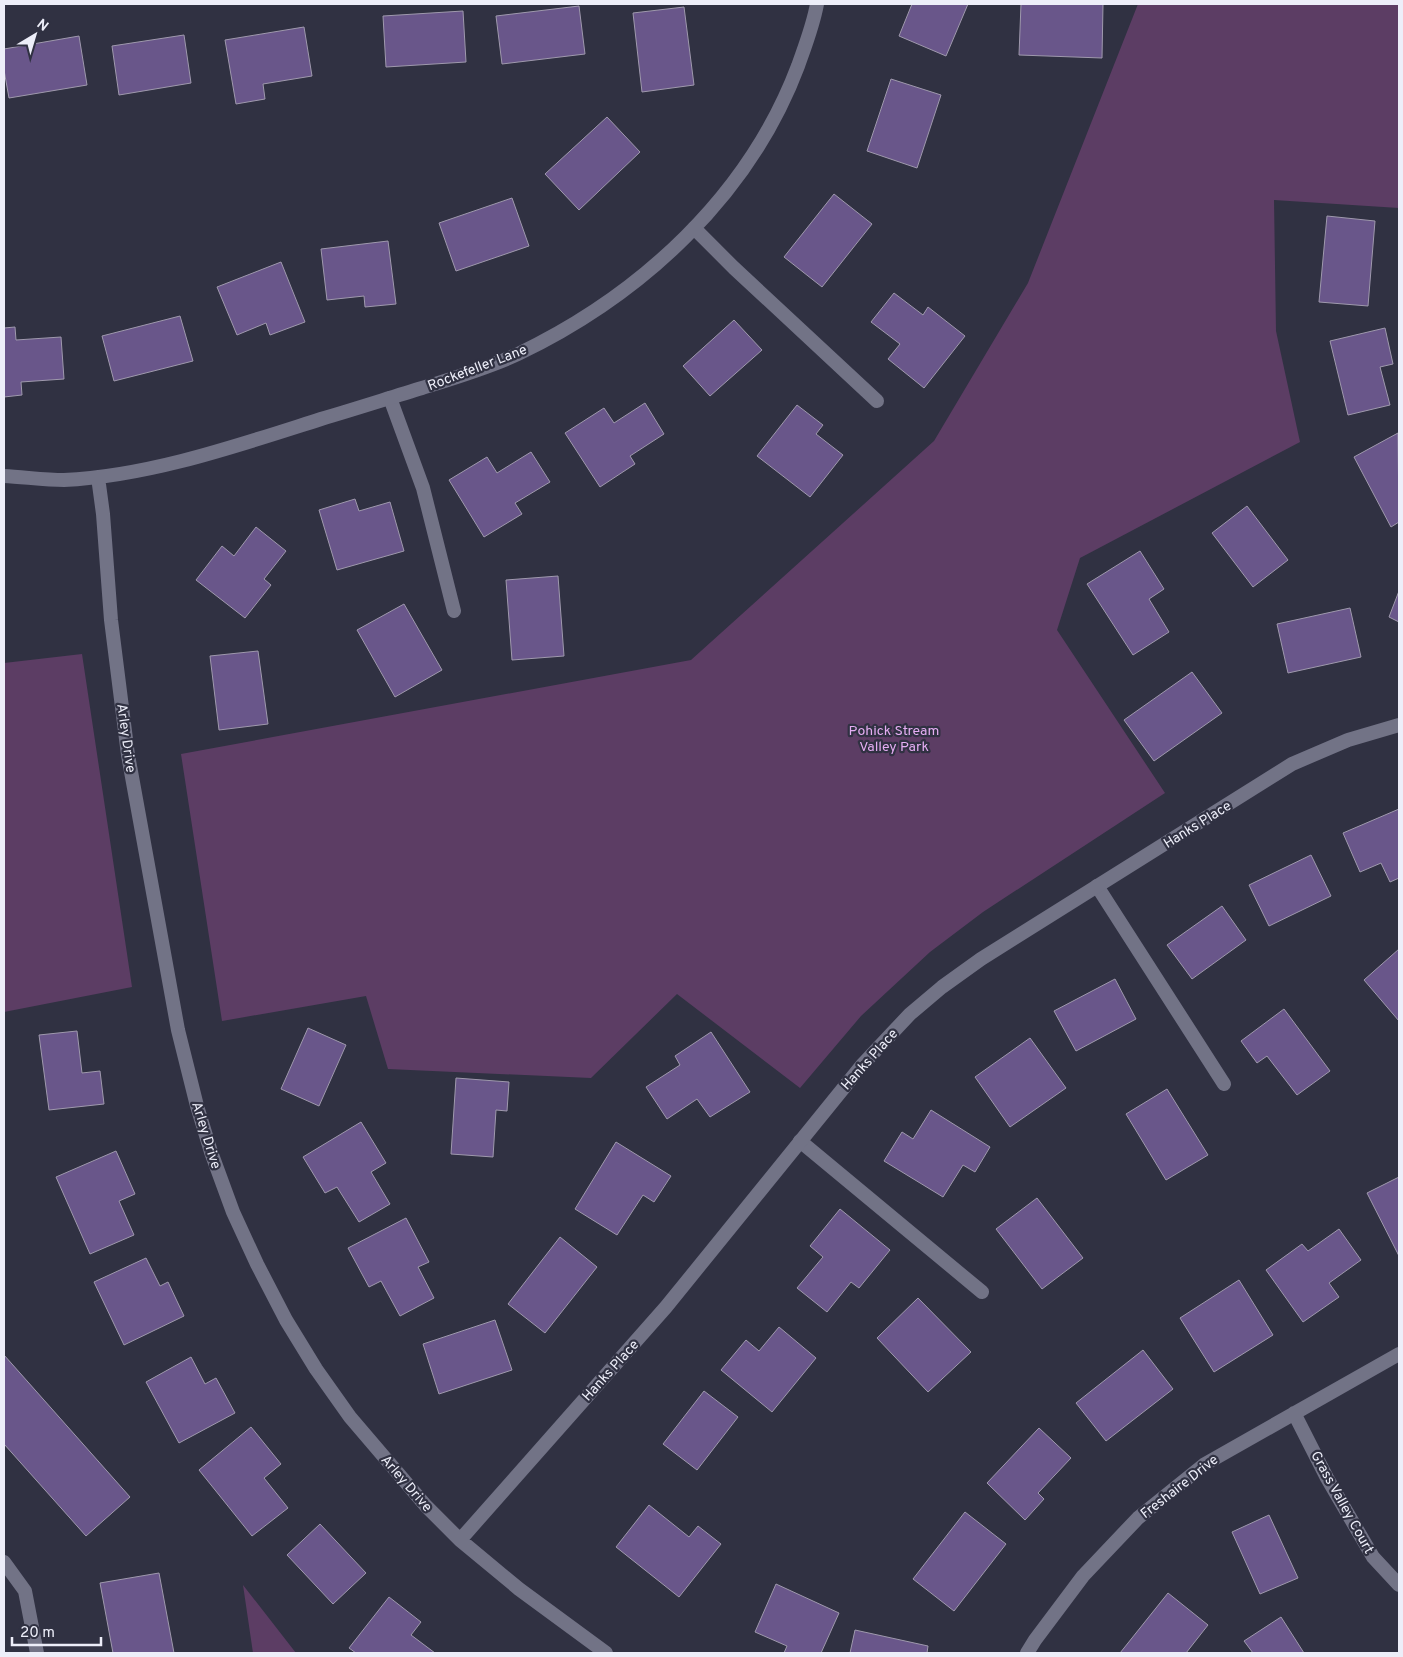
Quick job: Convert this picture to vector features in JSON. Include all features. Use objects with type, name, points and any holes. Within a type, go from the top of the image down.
[{"type":"street","name":"Rockefeller Lane","points":[[4,476],[62,480],[98,477],[171,464],[456,378],[516,355],[572,326],[624,291],[657,264],[694,228],[731,185],[774,118],[790,86],[814,24],[818,4]]},
{"type":"street","points":[[694,228],[876,401]]},
{"type":"street","points":[[390,398],[423,488],[454,611]]},
{"type":"street","name":"Arley Drive","points":[[98,477],[111,620],[128,755],[178,1030],[197,1106],[211,1152],[233,1212],[286,1320],[316,1369],[350,1417],[426,1506],[460,1540],[519,1589],[606,1653]]},
{"type":"street","name":"Hanks Place","points":[[460,1540],[666,1307],[863,1064],[910,1014],[942,987],[981,959],[1292,764],[1348,740],[1399,725]]},
{"type":"street","points":[[1097,886],[1224,1084]]},
{"type":"street","points":[[800,1141],[982,1292]]},
{"type":"street","name":"Freshaire Drive","points":[[1027,1653],[1083,1576],[1138,1518],[1205,1464],[1223,1452],[1399,1354]]},
{"type":"street","name":"Grass Valley Court","points":[[1294,1413],[1327,1478],[1373,1557],[1399,1585]]},
{"type":"street","points":[[4,1562],[25,1591],[37,1653]]},
{"type":"green space","name":"Pohick Stream Valley Park","points":[[1138,4],[1399,4],[1399,208],[1274,200],[1276,331],[1300,442],[1080,558],[1057,630],[1165,793],[983,912],[930,952],[861,1016],[800,1088],[677,994],[591,1078],[388,1069],[366,996],[222,1021],[181,754],[691,660],[934,441],[1028,283]]},
{"type":"green space","points":[[82,654],[132,987],[4,1012],[4,663]]},
{"type":"green space","points":[[243,1585],[296,1653],[253,1653]]},
{"type":"building","points":[[912,4],[968,4],[946,56],[899,36]]},
{"type":"building","points":[[1021,4],[1103,4],[1102,58],[1019,55]]},
{"type":"building","points":[[579,6],[585,54],[502,64],[496,16]]},
{"type":"building","points":[[684,7],[694,85],[642,92],[633,13]]},
{"type":"building","points":[[463,11],[466,62],[386,67],[383,16]]},
{"type":"building","points":[[304,27],[312,76],[263,84],[265,99],[236,104],[225,40]]},
{"type":"building","points":[[184,35],[191,83],[119,95],[112,46]]},
{"type":"building","points":[[79,36],[87,85],[9,98],[4,70],[4,49]]},
{"type":"building","points":[[891,79],[941,95],[917,168],[867,151]]},
{"type":"building","points":[[607,117],[640,152],[579,210],[545,174]]},
{"type":"building","points":[[834,194],[872,224],[822,287],[784,257]]},
{"type":"building","points":[[512,198],[529,246],[456,271],[439,223]]},
{"type":"building","points":[[1327,216],[1375,221],[1368,306],[1319,302]]},
{"type":"building","points":[[388,241],[396,304],[365,307],[364,296],[327,300],[321,249]]},
{"type":"building","points":[[281,262],[305,322],[270,335],[266,323],[237,335],[217,287]]},
{"type":"building","points":[[894,293],[923,315],[928,307],[965,336],[924,388],[888,359],[900,344],[871,322]]},
{"type":"building","points":[[180,316],[193,361],[114,381],[102,336]]},
{"type":"building","points":[[734,320],[762,350],[710,396],[683,366]]},
{"type":"building","points":[[15,327],[16,340],[61,337],[64,379],[21,382],[22,395],[4,397],[4,328]]},
{"type":"building","points":[[1385,328],[1393,364],[1380,367],[1390,405],[1348,415],[1330,341]]},
{"type":"building","points":[[645,403],[664,434],[630,456],[635,464],[600,487],[565,433],[604,408],[614,423]]},
{"type":"building","points":[[797,405],[823,425],[816,434],[843,455],[810,497],[757,456]]},
{"type":"building","points":[[1398,433],[1399,522],[1391,527],[1354,457]]},
{"type":"building","points":[[531,452],[550,482],[515,503],[522,514],[484,537],[449,480],[487,457],[497,473]]},
{"type":"building","points":[[355,499],[359,511],[390,502],[404,551],[337,570],[319,510]]},
{"type":"building","points":[[1247,506],[1288,560],[1253,587],[1212,533]]},
{"type":"building","points":[[256,527],[286,551],[264,579],[271,585],[245,618],[196,580],[222,546],[234,556]]},
{"type":"building","points":[[1140,551],[1164,589],[1149,599],[1169,632],[1133,655],[1087,584]]},
{"type":"building","points":[[558,576],[564,656],[512,660],[506,580]]},
{"type":"building","points":[[1399,591],[1399,622],[1389,617]]},
{"type":"building","points":[[404,604],[442,670],[395,697],[357,630]]},
{"type":"building","points":[[1350,608],[1361,657],[1288,673],[1277,624]]},
{"type":"building","points":[[258,651],[268,724],[219,730],[210,656]]},
{"type":"building","points":[[1192,672],[1222,713],[1154,761],[1124,720]]},
{"type":"building","points":[[1399,809],[1399,878],[1390,882],[1381,863],[1360,872],[1343,833]]},
{"type":"building","points":[[1311,855],[1331,896],[1269,926],[1249,885]]},
{"type":"building","points":[[1222,906],[1246,940],[1192,979],[1167,945]]},
{"type":"building","points":[[1399,949],[1399,1021],[1364,980]]},
{"type":"building","points":[[1115,979],[1136,1019],[1076,1051],[1054,1011]]},
{"type":"building","points":[[1284,1009],[1330,1071],[1297,1095],[1267,1056],[1257,1063],[1241,1041]]},
{"type":"building","points":[[308,1028],[346,1045],[319,1106],[281,1089]]},
{"type":"building","points":[[77,1031],[82,1073],[100,1071],[104,1104],[49,1110],[39,1035]]},
{"type":"building","points":[[711,1032],[750,1092],[710,1117],[697,1099],[667,1119],[646,1087],[680,1065],[675,1056]]},
{"type":"building","points":[[1030,1038],[1066,1088],[1010,1127],[975,1077]]},
{"type":"building","points":[[456,1078],[509,1082],[507,1111],[496,1110],[493,1157],[451,1154]]},
{"type":"building","points":[[1167,1089],[1208,1155],[1166,1180],[1126,1114]]},
{"type":"building","points":[[931,1110],[990,1147],[975,1172],[963,1165],[943,1197],[884,1161],[902,1132],[913,1139]]},
{"type":"building","points":[[361,1122],[386,1163],[371,1172],[390,1204],[359,1222],[337,1187],[325,1193],[303,1157]]},
{"type":"building","points":[[616,1142],[671,1176],[654,1202],[643,1195],[617,1235],[575,1209]]},
{"type":"building","points":[[116,1151],[135,1194],[119,1201],[134,1235],[90,1254],[56,1177]]},
{"type":"building","points":[[1399,1177],[1399,1256],[1367,1193]]},
{"type":"building","points":[[1037,1198],[1083,1258],[1042,1289],[996,1229]]},
{"type":"building","points":[[840,1209],[890,1250],[859,1288],[851,1282],[827,1312],[797,1288],[823,1257],[810,1246]]},
{"type":"building","points":[[406,1218],[429,1262],[418,1267],[434,1298],[400,1316],[381,1281],[369,1287],[348,1248]]},
{"type":"building","points":[[1339,1229],[1361,1260],[1329,1283],[1339,1297],[1303,1322],[1266,1270],[1302,1244],[1308,1251]]},
{"type":"building","points":[[560,1237],[597,1267],[545,1333],[508,1304]]},
{"type":"building","points":[[146,1258],[160,1286],[168,1282],[184,1316],[124,1345],[94,1282]]},
{"type":"building","points":[[1239,1280],[1273,1335],[1214,1372],[1180,1318]]},
{"type":"building","points":[[918,1298],[971,1352],[928,1392],[877,1338]]},
{"type":"building","points":[[495,1320],[512,1370],[439,1394],[423,1344]]},
{"type":"building","points":[[779,1327],[816,1358],[772,1412],[721,1370],[746,1340],[759,1351]]},
{"type":"building","points":[[1143,1350],[1173,1389],[1106,1441],[1076,1403]]},
{"type":"building","points":[[4,1355],[130,1497],[86,1536],[4,1444]]},
{"type":"building","points":[[191,1357],[205,1384],[216,1378],[235,1413],[179,1443],[146,1382]]},
{"type":"building","points":[[704,1391],[738,1417],[697,1470],[663,1444]]},
{"type":"building","points":[[251,1427],[281,1464],[264,1478],[288,1508],[252,1536],[199,1470]]},
{"type":"building","points":[[1039,1428],[1071,1458],[1038,1493],[1044,1499],[1025,1520],[987,1483]]},
{"type":"building","points":[[649,1505],[689,1537],[698,1526],[721,1544],[679,1597],[616,1547]]},
{"type":"building","points":[[965,1512],[1006,1544],[954,1611],[913,1579]]},
{"type":"building","points":[[1269,1515],[1298,1578],[1260,1594],[1232,1532]]},
{"type":"building","points":[[320,1524],[366,1573],[333,1604],[287,1555]]},
{"type":"building","points":[[159,1573],[174,1653],[113,1653],[100,1583]]},
{"type":"building","points":[[776,1584],[839,1613],[821,1653],[784,1653],[787,1646],[755,1632]]},
{"type":"building","points":[[1168,1593],[1208,1625],[1186,1653],[1120,1653]]},
{"type":"building","points":[[389,1597],[421,1622],[411,1635],[435,1653],[356,1653],[349,1648]]},
{"type":"building","points":[[1281,1617],[1304,1653],[1253,1653],[1244,1641]]},
{"type":"building","points":[[855,1630],[928,1646],[927,1653],[850,1653]]}]
